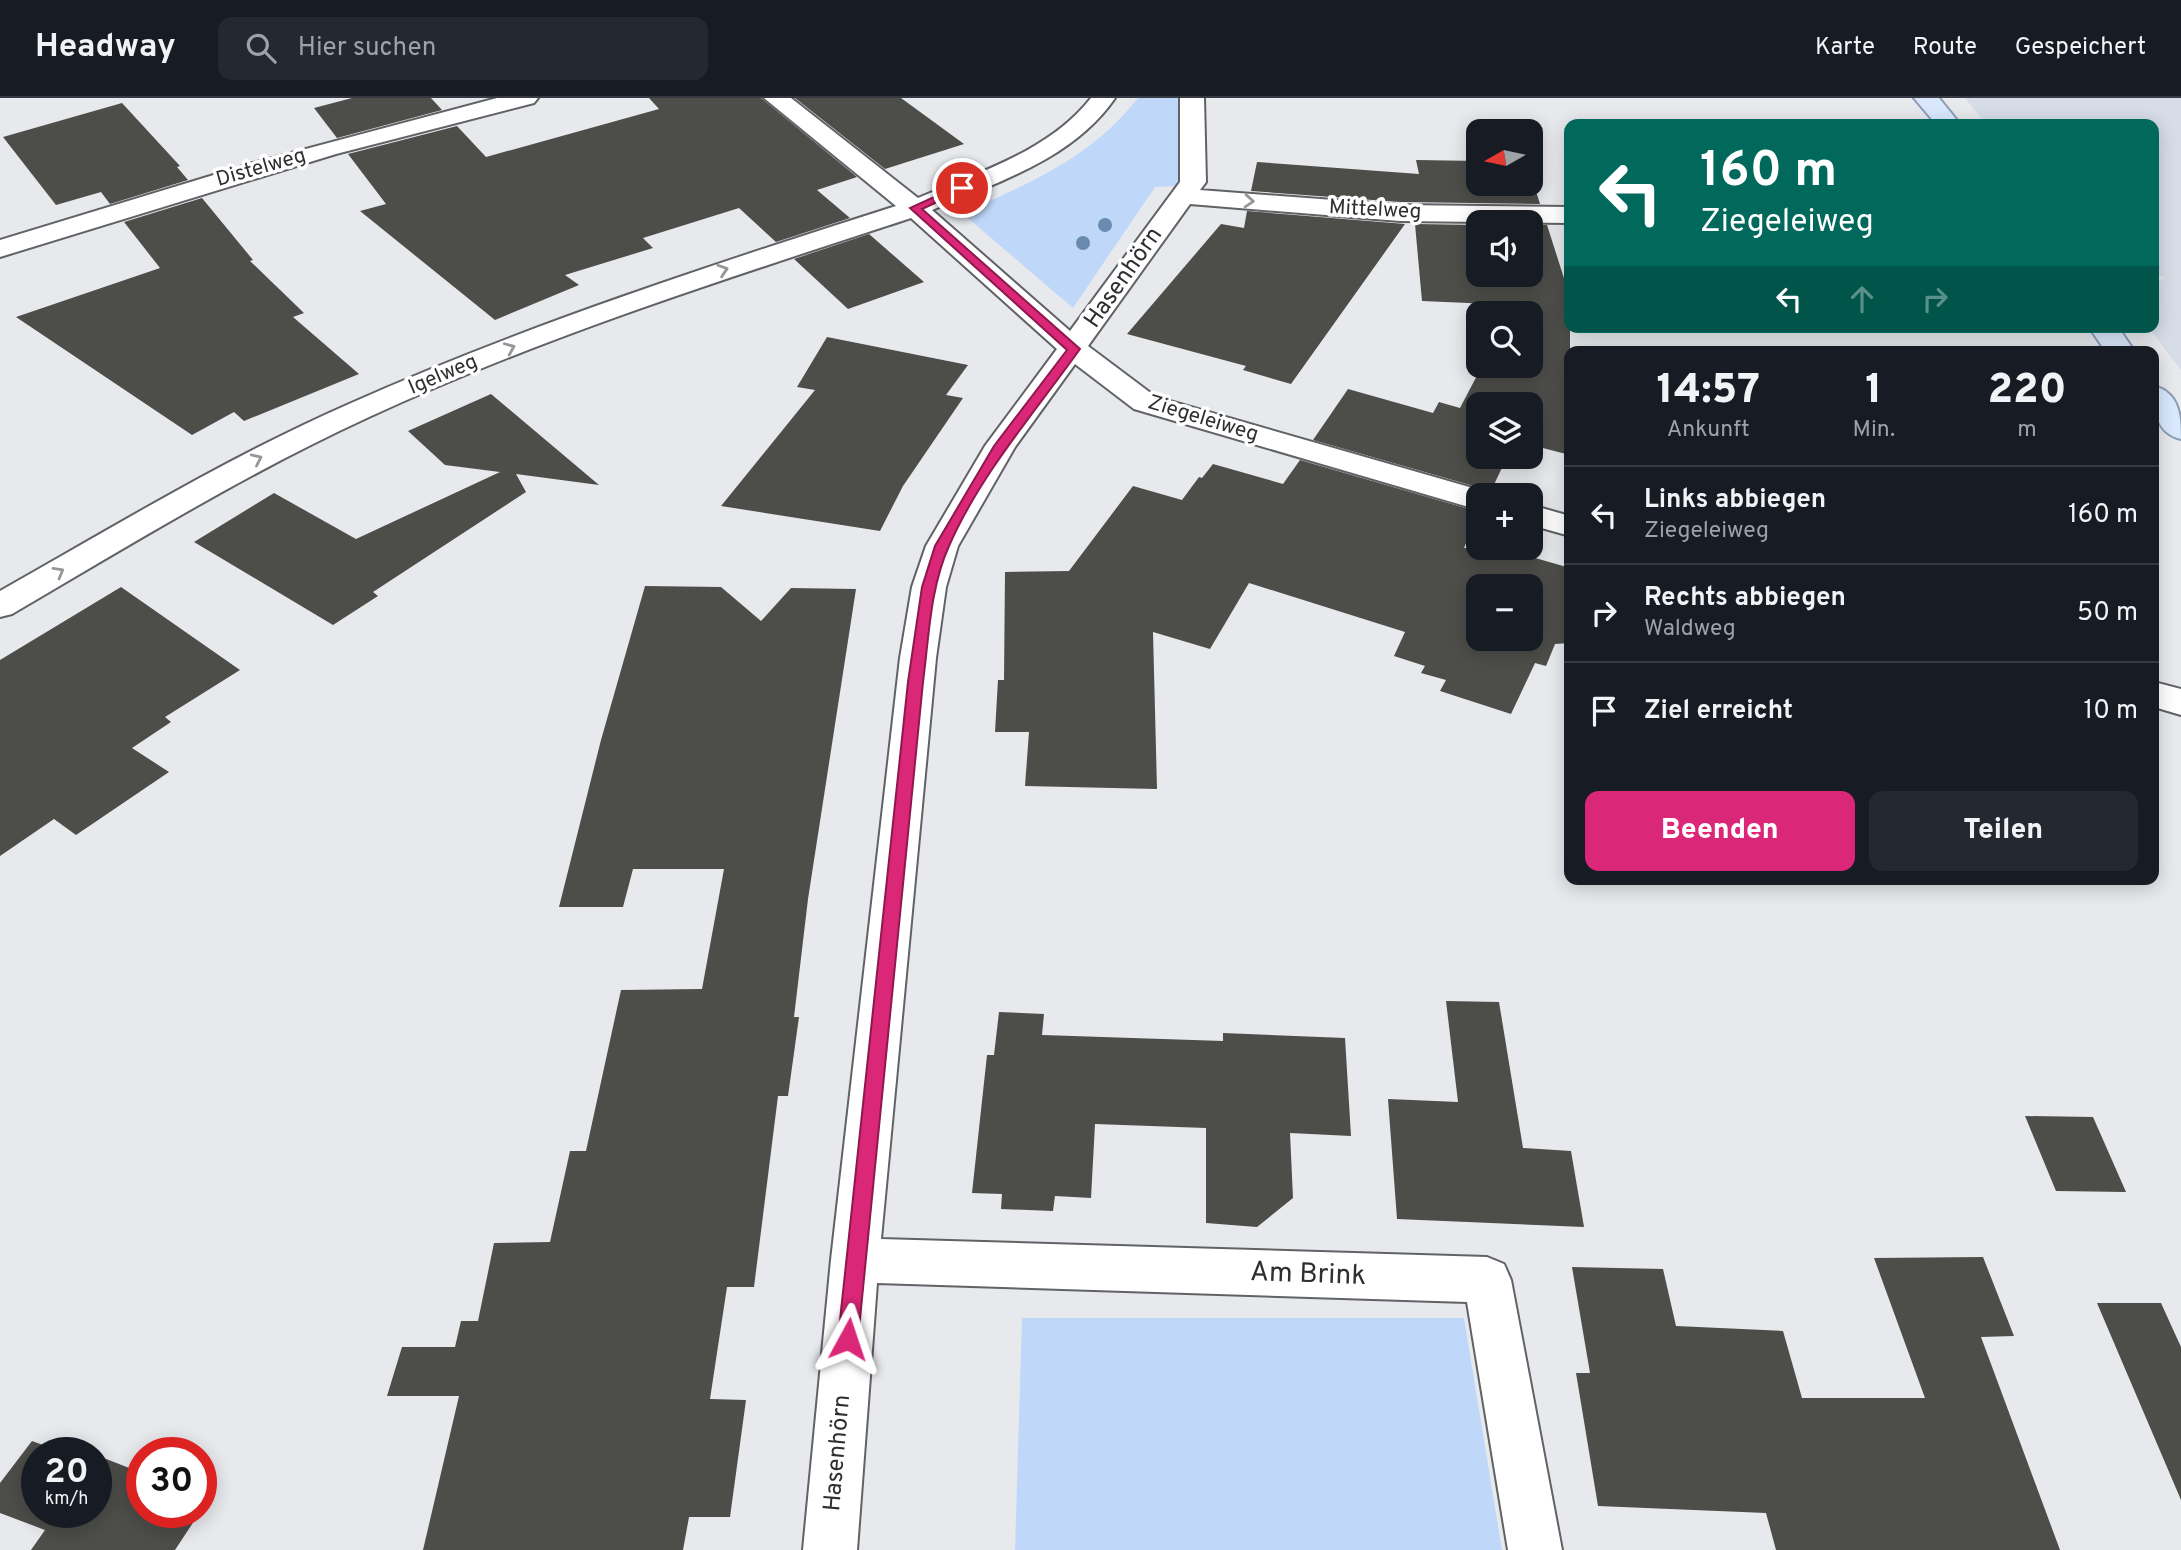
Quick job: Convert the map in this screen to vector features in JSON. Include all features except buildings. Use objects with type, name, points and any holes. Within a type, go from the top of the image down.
[{"type":"main road","points":[[1926,98],[1944,119]]},
{"type":"main road","points":[[2159,401],[2181,430]]},
{"type":"street","name":"Distelweg","points":[[0,249],[185,190],[444,117],[526,98]]},
{"type":"street","name":"Ziegeleiweg","points":[[775,98],[915,208],[1074,349],[1145,403],[1466,496]]},
{"type":"street","name":"Igelweg","points":[[0,606],[235,470],[360,410],[536,337],[656,292],[915,208],[1033,158],[1091,114],[1103,98]]},
{"type":"street","name":"Hasenhörn","points":[[830,1550],[855,1260],[918,658],[929,587],[942,546],[1000,446],[1074,349],[1181,196],[1194,182],[1192,98]]},
{"type":"street","name":"Mittelweg","points":[[1181,196],[1400,213],[1564,215]]},
{"type":"street","points":[[1543,518],[1564,524]]},
{"type":"street","points":[[2159,695],[2181,702]]},
{"type":"street","name":"Am Brink","points":[[855,1260],[1487,1280],[1535,1550]]},
{"type":"shaded area","points":[[1138,98],[1180,98],[1179,186],[1155,187],[1073,308],[963,214],[1058,167],[1100,138]]},
{"type":"shaded area","points":[[1965,98],[2181,98],[2181,370],[2153,333],[2159,333],[2159,281],[2165,277],[2159,275],[2159,119],[1982,119]]},
{"type":"shaded area","points":[[1022,1318],[1464,1318],[1502,1550],[1015,1550]]},
{"type":"route","points":[[848,1339],[915,682],[929,587],[942,546],[1000,446],[1074,349],[915,208],[962,188]]}]
